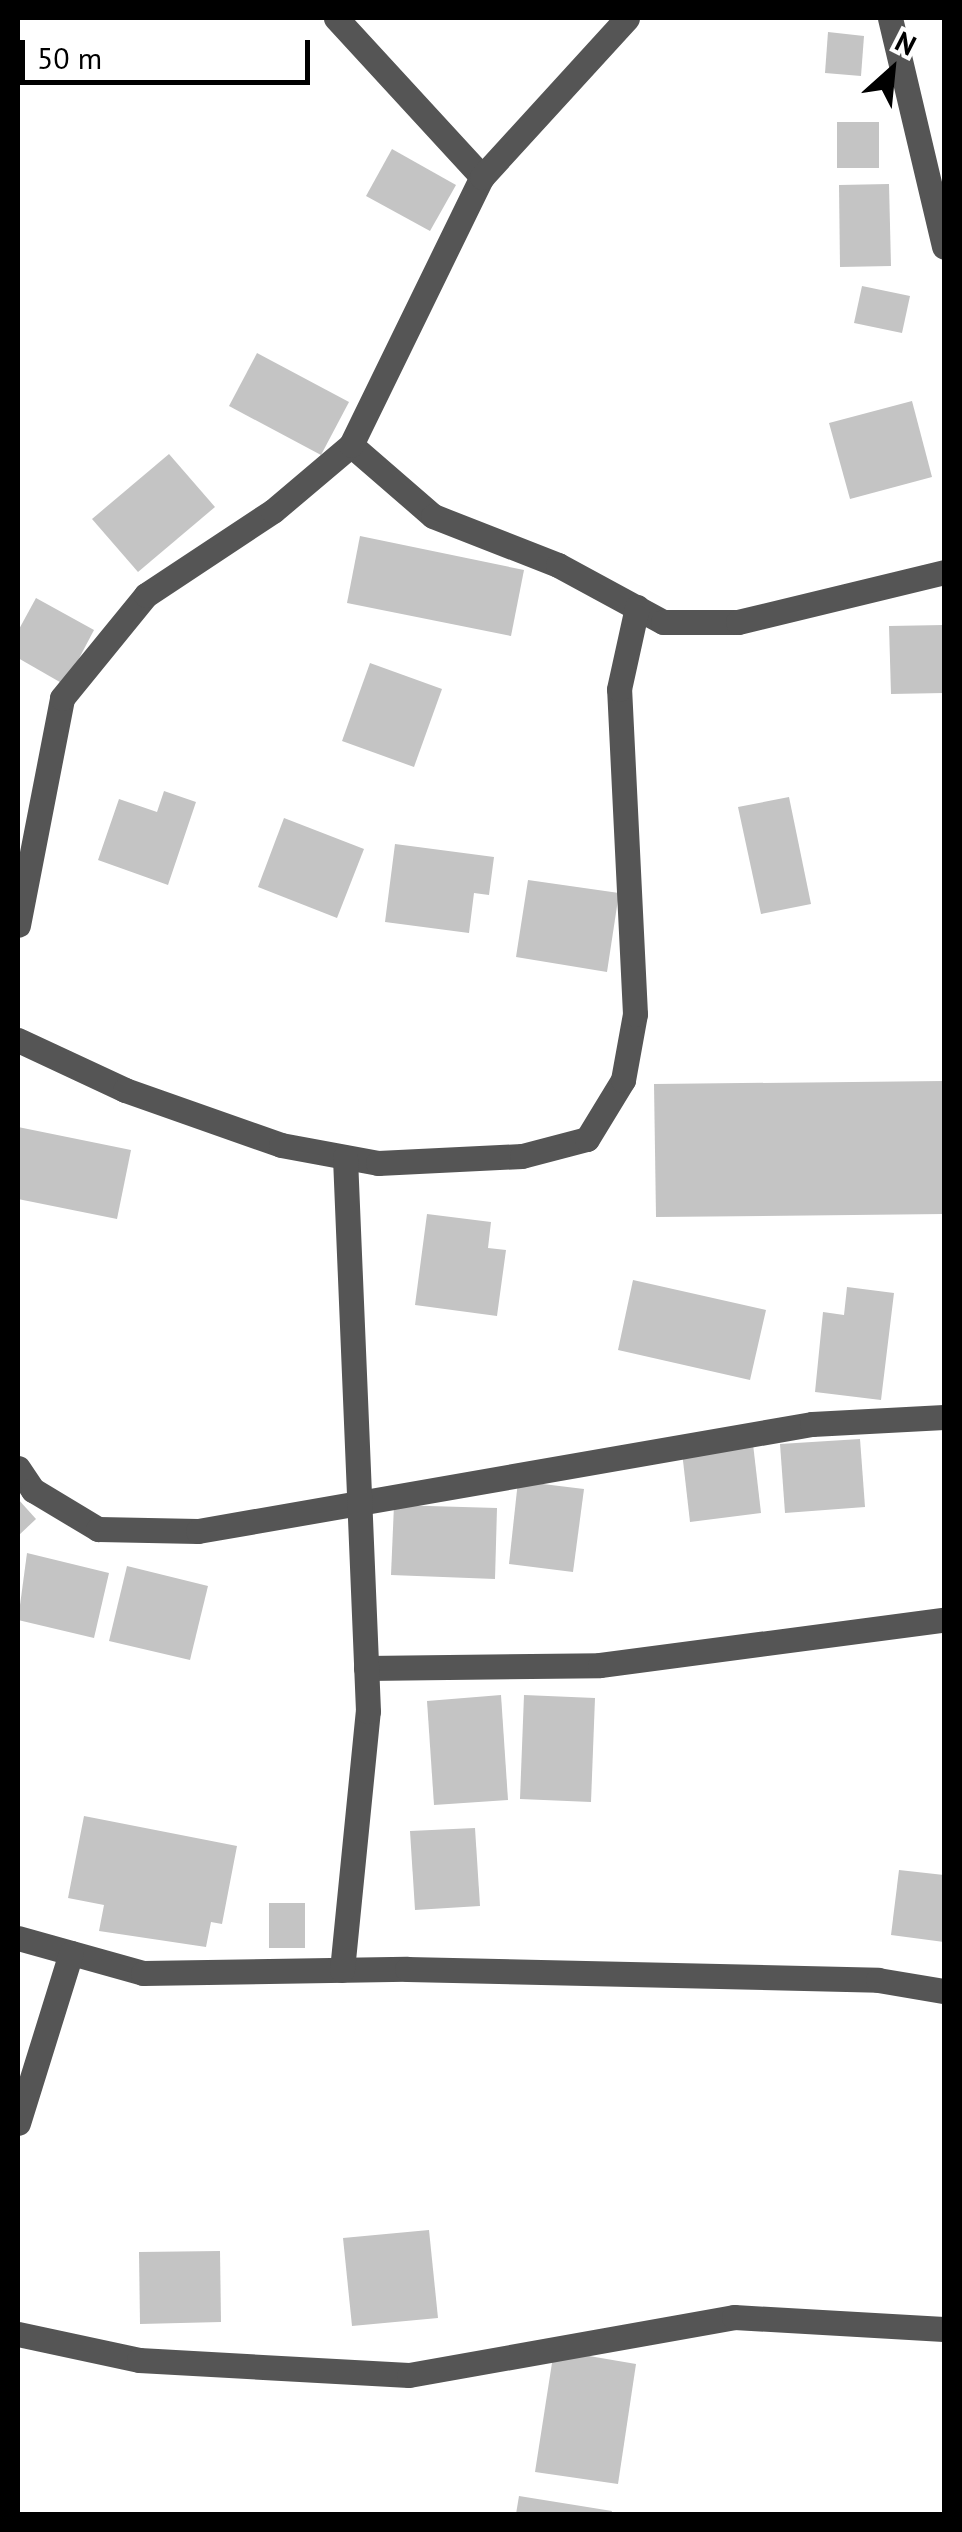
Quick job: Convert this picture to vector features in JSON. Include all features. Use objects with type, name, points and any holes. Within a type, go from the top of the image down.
[{"type":"street","points":[[336,18],[482,177]]},
{"type":"street","points":[[18,925],[62,698],[146,595],[274,511],[351,446],[482,177],[627,18]]},
{"type":"street","points":[[890,18],[944,248]]},
{"type":"street","points":[[351,446],[432,516],[558,564],[663,622],[738,622],[944,572]]},
{"type":"street","points":[[18,1040],[125,1090],[281,1145],[378,1163],[522,1156],[587,1139],[623,1080],[635,1014],[620,689],[637,607]]},
{"type":"street","points":[[342,1970],[366,1668],[363,1500],[346,1157]]},
{"type":"street","points":[[18,1468],[33,1490],[98,1529],[198,1531],[812,1424],[944,1417]]},
{"type":"street","points":[[366,1668],[600,1665],[944,1620]]},
{"type":"street","points":[[18,1938],[143,1973],[342,1970],[878,1980],[944,1991]]},
{"type":"street","points":[[18,2124],[70,1953]]},
{"type":"street","points":[[18,2334],[139,2360],[408,2375],[734,2317],[944,2329]]},
{"type":"building","points":[[828,32],[864,36],[861,76],[825,73]]},
{"type":"building","points":[[837,122],[879,122],[879,168],[837,168]]},
{"type":"building","points":[[392,149],[456,185],[430,231],[366,196]]},
{"type":"building","points":[[889,184],[891,266],[840,267],[839,185]]},
{"type":"building","points":[[862,286],[910,296],[902,333],[854,323]]},
{"type":"building","points":[[257,353],[349,402],[321,455],[229,406]]},
{"type":"building","points":[[912,401],[932,477],[850,499],[829,423]]},
{"type":"building","points":[[169,454],[215,507],[138,572],[92,519]]},
{"type":"building","points":[[360,536],[524,570],[511,636],[347,603]]},
{"type":"building","points":[[36,598],[94,630],[65,685],[18,658],[18,631]]},
{"type":"building","points":[[944,625],[944,693],[891,694],[889,626]]},
{"type":"building","points":[[370,663],[442,689],[414,767],[342,741]]},
{"type":"building","points":[[164,791],[196,802],[168,885],[98,860],[119,799],[157,812]]},
{"type":"building","points":[[789,797],[811,904],[761,914],[738,807]]},
{"type":"building","points":[[284,818],[364,849],[337,918],[258,887]]},
{"type":"building","points":[[395,844],[494,857],[489,895],[474,893],[469,933],[385,922]]},
{"type":"building","points":[[528,880],[619,893],[607,972],[516,957]]},
{"type":"building","points":[[944,1081],[944,1214],[656,1217],[654,1084]]},
{"type":"building","points":[[18,1127],[131,1150],[117,1219],[18,1199]]},
{"type":"building","points":[[427,1214],[491,1222],[488,1248],[506,1250],[497,1316],[415,1305]]},
{"type":"building","points":[[633,1280],[766,1310],[750,1380],[618,1350]]},
{"type":"building","points":[[847,1287],[894,1293],[881,1400],[815,1392],[823,1312],[844,1315]]},
{"type":"building","points":[[860,1439],[865,1507],[785,1513],[780,1444]]},
{"type":"building","points":[[753,1444],[761,1513],[690,1522],[682,1452]]},
{"type":"building","points":[[518,1481],[584,1489],[573,1572],[509,1564]]},
{"type":"building","points":[[18,1499],[36,1519],[18,1536]]},
{"type":"building","points":[[394,1505],[497,1508],[495,1579],[391,1575]]},
{"type":"building","points":[[27,1553],[109,1573],[94,1638],[18,1620]]},
{"type":"building","points":[[127,1566],[208,1586],[190,1660],[109,1641]]},
{"type":"building","points":[[501,1695],[508,1800],[434,1805],[427,1701]]},
{"type":"building","points":[[524,1695],[595,1698],[591,1802],[520,1799]]},
{"type":"building","points":[[84,1816],[237,1846],[222,1924],[211,1922],[206,1947],[99,1931],[104,1905],[68,1898]]},
{"type":"building","points":[[475,1828],[480,1906],[415,1910],[410,1831]]},
{"type":"building","points":[[899,1870],[944,1875],[944,1942],[891,1935]]},
{"type":"building","points":[[269,1903],[305,1903],[305,1948],[269,1948]]},
{"type":"building","points":[[429,2230],[438,2318],[352,2326],[343,2238]]},
{"type":"building","points":[[220,2251],[221,2322],[140,2324],[139,2252]]},
{"type":"building","points":[[554,2350],[636,2364],[618,2484],[535,2472]]},
{"type":"building","points":[[519,2496],[612,2511],[516,2514]]}]
